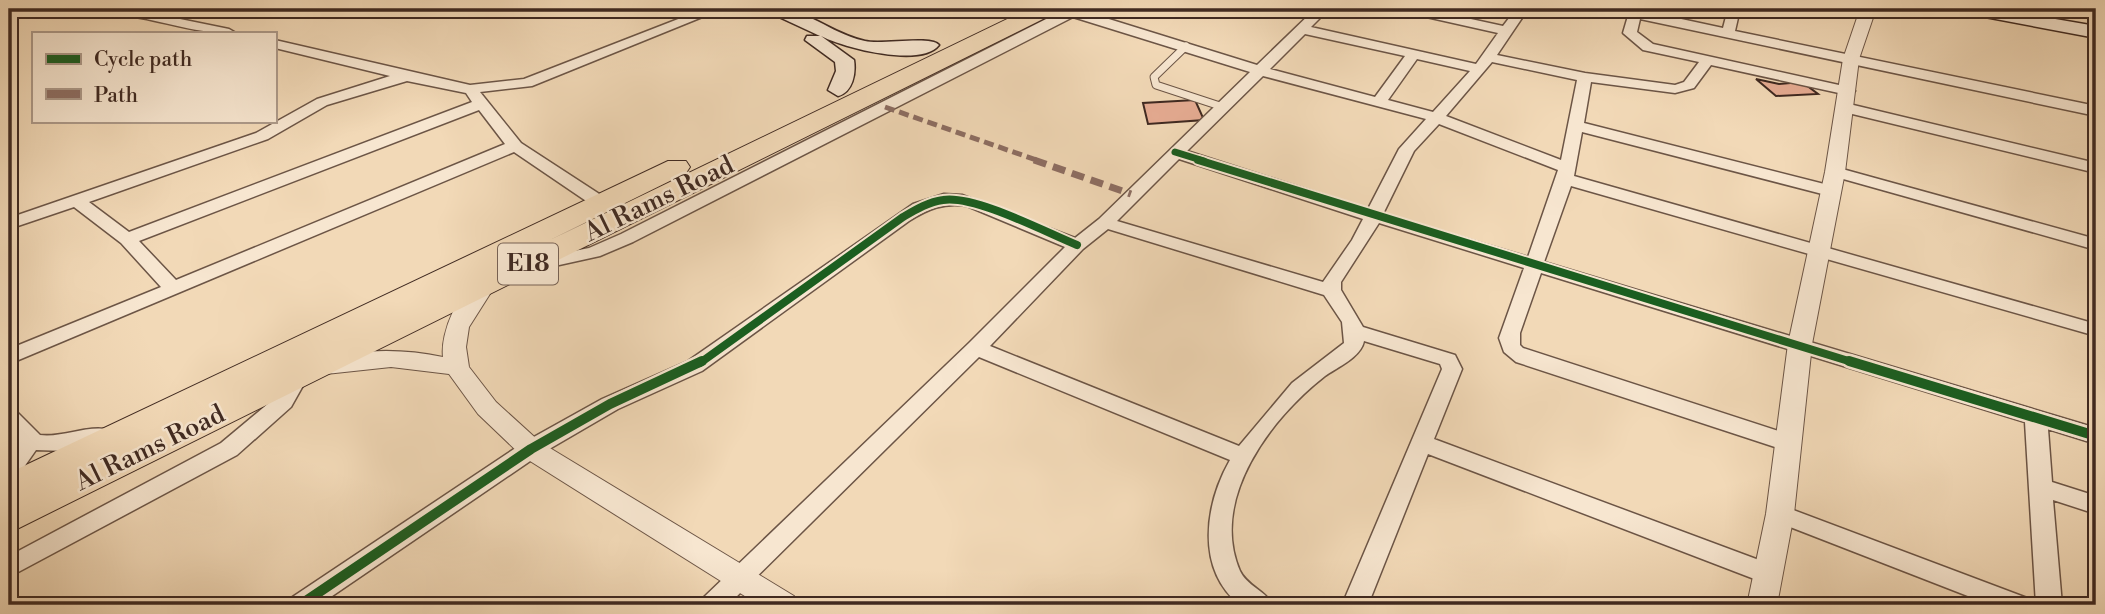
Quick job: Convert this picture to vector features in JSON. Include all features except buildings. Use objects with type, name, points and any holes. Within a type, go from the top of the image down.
[{"type":"highway","name":"Al Rams Road","points":[[9,489],[1006,9]]},
{"type":"highway","name":"Al Rams Road","points":[[9,518],[524,266],[1065,10]]},
{"type":"main road","points":[[771,9],[789,13],[859,46],[889,49],[930,45]]},
{"type":"main road","points":[[771,9],[778,17],[844,60],[846,71],[838,90]]},
{"type":"main road","points":[[1969,9],[2096,32]]},
{"type":"main road","points":[[2036,9],[2096,19]]},
{"type":"street","points":[[80,9],[123,11],[224,32]]},
{"type":"street","points":[[276,44],[404,77],[470,89],[527,83],[715,9]]},
{"type":"street","points":[[712,605],[976,348],[1077,245],[1105,223],[1175,152],[1262,71],[1322,9]]},
{"type":"street","points":[[1409,9],[1505,31]]},
{"type":"street","points":[[1331,291],[1335,277],[1361,241],[1407,149],[1438,118],[1484,63],[1522,9]]},
{"type":"street","points":[[1614,9],[2096,111]]},
{"type":"street","points":[[1728,33],[1734,9]]},
{"type":"street","points":[[1762,605],[1766,573],[1780,514],[1786,442],[1800,344],[1833,181],[1852,59],[1868,9]]},
{"type":"street","points":[[1065,10],[1262,71],[1438,118],[1566,173],[1817,250],[2096,330]]},
{"type":"street","points":[[1635,13],[1630,33],[1640,43],[2096,169]]},
{"type":"street","points":[[1302,29],[1414,54],[1675,89],[1689,85],[1707,61]]},
{"type":"street","points":[[1379,102],[1414,54]]},
{"type":"street","points":[[9,224],[262,136],[322,102],[404,77]]},
{"type":"street","points":[[1585,77],[1566,173],[1507,344],[1523,357],[1786,442]]},
{"type":"street","points":[[470,89],[515,146],[601,203]]},
{"type":"street","points":[[127,239],[481,104]]},
{"type":"street","points":[[1576,126],[1833,181],[2096,245]]},
{"type":"street","points":[[9,357],[515,146]]},
{"type":"street","points":[[1175,152],[1373,216],[1536,263],[2096,436]]},
{"type":"street","points":[[300,605],[531,449],[610,404],[695,366],[902,217],[939,198],[955,197],[972,202],[1077,245]]},
{"type":"street","points":[[78,202],[127,239],[173,289]]},
{"type":"street","points":[[1105,223],[1331,291],[1348,312],[1356,332],[1354,345],[1311,376],[1244,457],[1224,496],[1219,530],[1226,570],[1243,596],[1260,605]]},
{"type":"street","points":[[484,286],[468,306],[457,327],[454,348],[457,368],[486,408],[531,449],[738,580],[783,605]]},
{"type":"street","points":[[1355,605],[1452,369],[1448,360],[1356,332]]},
{"type":"street","points":[[976,348],[1244,457]]},
{"type":"street","points":[[9,568],[229,449],[284,402],[306,371],[393,358],[428,360],[457,368]]},
{"type":"street","points":[[9,417],[29,439],[68,442],[134,429]]},
{"type":"street","points":[[2036,418],[2049,605]]},
{"type":"street","points":[[9,471],[23,454],[29,439]]},
{"type":"street","points":[[1421,443],[1766,573]]},
{"type":"street","points":[[2041,487],[2096,505]]},
{"type":"street","points":[[1780,514],[2018,605]]},
{"type":"lane","points":[[1186,46],[1154,77],[1156,85],[1223,107]]},
{"type":"marked path","points":[[885,107],[1131,194]]},
{"type":"cycle path","points":[[1175,152],[1373,216],[2096,436]]},
{"type":"cycle path","points":[[300,605],[531,449],[610,404],[695,366],[903,217],[920,208],[944,200],[972,202],[1077,245]]}]
